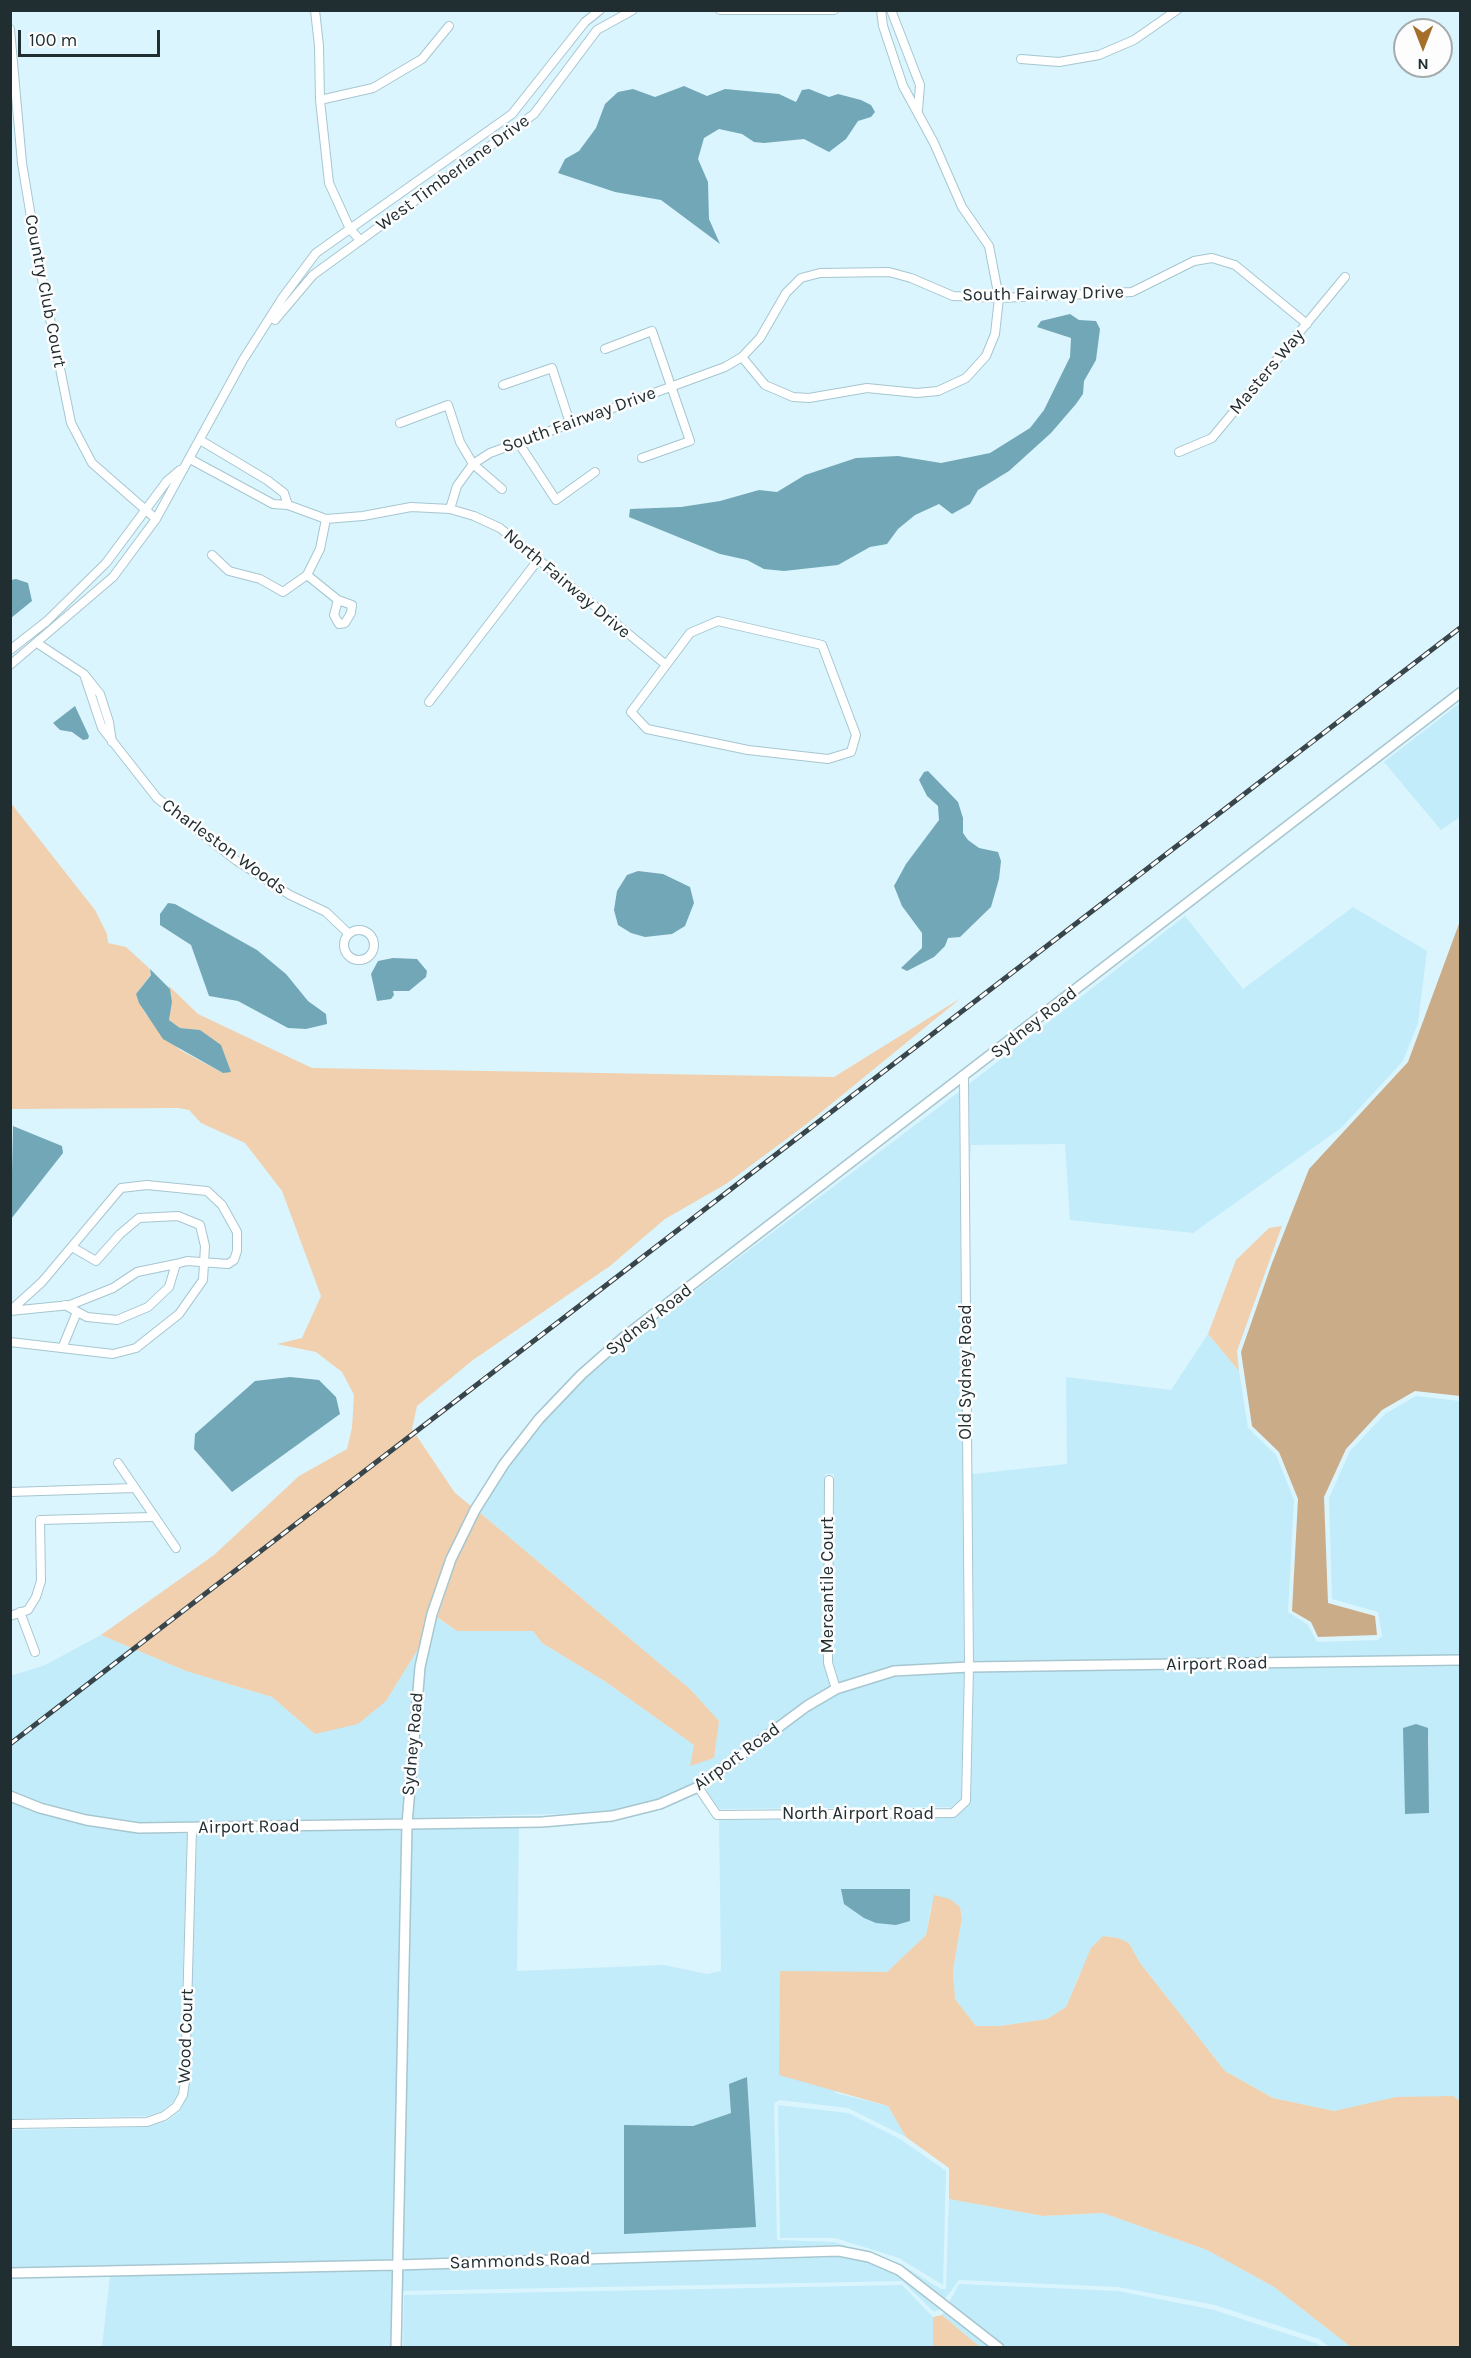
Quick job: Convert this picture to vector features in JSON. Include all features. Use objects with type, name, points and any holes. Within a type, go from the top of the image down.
[{"type":"street","points":[[315,10],[319,46],[320,100],[329,183],[350,228],[360,240]]},
{"type":"street","name":"West Timberlane Drive","points":[[10,665],[113,577],[156,519],[243,360],[283,297],[316,253],[512,114],[585,22],[600,10]]},
{"type":"street","name":"West Timberlane Drive","points":[[264,329],[272,324],[284,306],[313,275],[534,114],[597,30],[633,10]]},
{"type":"street","points":[[720,10],[834,10]]},
{"type":"street","points":[[742,357],[765,385],[793,397],[809,398],[867,388],[917,393],[938,391],[966,378],[986,356],[995,334],[999,298],[989,246],[962,207],[918,111],[903,86],[883,26],[881,10]]},
{"type":"street","points":[[891,10],[920,85],[918,111]]},
{"type":"street","points":[[1021,59],[1059,62],[1099,55],[1134,40],[1173,11]]},
{"type":"street","points":[[320,100],[373,88],[422,59],[449,26]]},
{"type":"street","name":"Country Club Court","points":[[10,29],[22,163],[38,259],[71,423],[92,463],[156,519]]},
{"type":"street","name":"South Fairway Drive","points":[[450,509],[457,486],[473,464],[490,453],[725,367],[742,357],[760,338],[786,293],[801,278],[820,273],[889,272],[911,278],[953,296],[999,298],[1132,292],[1194,261],[1212,258],[1235,265],[1307,324]]},
{"type":"street","name":"Masters Way","points":[[1179,452],[1212,438],[1345,278]]},
{"type":"street","points":[[604,349],[652,331],[690,441],[642,458]]},
{"type":"street","points":[[503,385],[552,368],[570,423]]},
{"type":"street","points":[[400,423],[448,405],[460,442],[473,464],[502,489]]},
{"type":"street","points":[[200,440],[267,480],[284,493],[288,505]]},
{"type":"street","points":[[518,442],[556,500],[595,472]]},
{"type":"street","name":"West Timberlane Drive","points":[[10,650],[47,621],[106,563],[167,481],[188,462]]},
{"type":"street","name":"North Fairway Drive","points":[[188,462],[273,504],[288,505],[326,519],[363,516],[411,507],[450,509],[474,516],[500,528],[665,664]]},
{"type":"street","points":[[212,555],[229,571],[260,579],[283,592],[307,575],[320,549],[326,519]]},
{"type":"street","points":[[429,702],[538,560]]},
{"type":"street","points":[[307,575],[338,600]]},
{"type":"street","points":[[718,621],[822,645],[856,735],[851,752],[828,759],[748,750],[647,729],[631,712],[665,664],[690,633],[718,621]]},
{"type":"street","name":"Charleston Woods","points":[[37,644],[84,674],[102,728],[112,744],[157,798],[237,861],[290,895],[326,912],[349,934]]},
{"type":"street","name":"Sydney Road","points":[[396,2348],[407,1824],[420,1667],[432,1614],[451,1559],[475,1510],[504,1464],[546,1412],[581,1375],[622,1338],[1461,693]]},
{"type":"street","points":[[361,930],[370,935],[375,944],[368,958],[354,960],[346,954],[344,945],[349,934],[361,930]]},
{"type":"street","name":"Old Sydney Road","points":[[964,1077],[969,1667]]},
{"type":"street","points":[[147,1185],[207,1191],[222,1205],[237,1232],[237,1251],[234,1260],[228,1264],[205,1262],[176,1264],[137,1272],[113,1288],[65,1305],[10,1311],[30,1296],[107,1201],[121,1188],[147,1185]]},
{"type":"street","points":[[10,1342],[63,1346],[113,1354],[136,1348],[180,1314],[203,1280],[205,1246],[200,1225],[178,1216],[139,1218],[120,1234],[96,1261],[72,1247]]},
{"type":"street","points":[[65,1305],[87,1317],[117,1320],[148,1307],[169,1287],[176,1264]]},
{"type":"street","points":[[63,1346],[77,1312]]},
{"type":"street","points":[[118,1463],[152,1517],[176,1548]]},
{"type":"street","name":"Mercantile Court","points":[[829,1480],[828,1663],[836,1689]]},
{"type":"street","points":[[10,1492],[134,1488]]},
{"type":"street","points":[[10,1616],[28,1610],[36,1597],[40,1581],[39,1520],[152,1517]]},
{"type":"street","points":[[20,1612],[35,1652]]},
{"type":"street","name":"Airport Road","points":[[10,1796],[39,1808],[86,1820],[139,1828],[542,1822],[612,1816],[660,1804],[698,1787],[807,1706],[836,1689],[894,1671],[969,1667],[1461,1660]]},
{"type":"street","name":"North Airport Road","points":[[698,1787],[717,1815],[953,1813],[966,1802],[969,1667]]},
{"type":"street","name":"Wood Court","points":[[10,2124],[147,2122],[164,2116],[176,2107],[183,2095],[185,2081],[192,1829]]},
{"type":"street","name":"Sammonds Road","points":[[10,2272],[398,2265],[839,2251],[869,2257],[899,2270],[999,2348]]},
{"type":"shaded area","points":[[684,86],[707,96],[725,89],[779,94],[796,102],[802,90],[809,89],[829,97],[838,94],[861,100],[871,105],[875,112],[871,117],[858,121],[846,139],[829,152],[804,139],[754,142],[742,134],[719,129],[704,138],[698,159],[708,182],[709,219],[720,244],[661,200],[615,192],[558,173],[565,159],[579,151],[596,128],[605,104],[618,92],[633,89],[655,97]]},
{"type":"shaded area","points":[[1070,314],[1079,320],[1096,321],[1100,329],[1096,360],[1084,381],[1083,394],[1076,404],[1051,433],[1009,471],[978,490],[970,504],[952,514],[939,504],[915,515],[898,529],[887,544],[870,547],[838,565],[784,571],[764,569],[747,560],[720,554],[629,517],[630,509],[681,507],[720,501],[759,490],[777,492],[805,475],[856,458],[898,456],[941,463],[990,453],[1030,428],[1044,410],[1070,357],[1071,338],[1037,327],[1041,321]]},
{"type":"shaded area","points":[[16,579],[28,583],[32,601],[11,618],[11,580]]},
{"type":"shaded area","points":[[1460,703],[1460,817],[1441,830],[1384,762]]},
{"type":"shaded area","points":[[75,706],[89,736],[88,739],[83,740],[72,732],[60,730],[53,723]]},
{"type":"shaded area","points":[[928,771],[958,802],[963,818],[963,833],[968,840],[979,848],[998,852],[1001,861],[999,879],[991,907],[960,937],[948,938],[945,946],[934,957],[907,971],[901,968],[922,948],[922,933],[902,906],[894,886],[906,864],[939,820],[938,806],[927,796],[919,780],[924,772]]},
{"type":"shaded area","points":[[10,802],[95,910],[107,934],[108,943],[126,947],[150,969],[151,974],[136,994],[145,1013],[180,1050],[223,1073],[200,1030],[180,1028],[169,1020],[172,1002],[169,986],[198,1014],[312,1068],[834,1077],[961,998],[808,1123],[726,1184],[665,1219],[610,1266],[473,1360],[417,1406],[412,1429],[455,1493],[471,1506],[447,1557],[428,1612],[420,1646],[386,1701],[358,1724],[315,1734],[272,1697],[186,1671],[101,1635],[214,1555],[299,1476],[347,1449],[352,1428],[354,1395],[342,1372],[316,1352],[277,1344],[302,1338],[321,1296],[282,1191],[245,1143],[201,1123],[189,1110],[178,1108],[11,1109]]},
{"type":"shaded area","points":[[638,871],[663,874],[690,887],[694,903],[685,926],[672,934],[645,937],[631,933],[618,925],[614,910],[617,891],[627,875]]},
{"type":"shaded area","points":[[168,903],[175,904],[257,950],[286,974],[308,1001],[326,1014],[327,1024],[306,1029],[288,1028],[238,1001],[209,996],[191,945],[160,925],[160,914]]},
{"type":"shaded area","points":[[1353,907],[1427,951],[1418,1023],[1403,1061],[1341,1128],[1193,1233],[1070,1220],[1065,1144],[971,1145],[970,1161],[969,1084],[1185,916],[1243,989]]},
{"type":"shaded area","points":[[1460,921],[1460,1396],[1415,1391],[1382,1410],[1346,1449],[1324,1497],[1328,1603],[1375,1616],[1377,1635],[1318,1637],[1311,1622],[1292,1611],[1298,1499],[1279,1452],[1252,1426],[1241,1352],[1272,1263],[1309,1169],[1408,1062]]},
{"type":"shaded area","points":[[393,958],[417,959],[427,971],[426,977],[409,991],[393,991],[394,995],[391,999],[377,1001],[371,974],[378,961]]},
{"type":"shaded area","points":[[150,969],[170,989],[172,1002],[169,1020],[180,1028],[200,1030],[221,1045],[231,1072],[223,1073],[163,1039],[139,1003],[136,994],[151,975]]},
{"type":"shaded area","points":[[959,1092],[964,1662],[893,1666],[839,1683],[833,1662],[834,1474],[825,1474],[823,1663],[830,1686],[804,1702],[696,1782],[659,1799],[612,1810],[584,1813],[412,1818],[425,1668],[437,1618],[457,1631],[533,1631],[542,1643],[606,1682],[694,1745],[719,1721],[690,1689],[479,1512],[508,1467],[542,1423],[585,1379],[627,1342]]},
{"type":"shaded area","points":[[13,1126],[62,1146],[63,1153],[11,1219]]},
{"type":"shaded area","points":[[1282,1226],[1237,1351],[1239,1371],[1208,1334],[1236,1260],[1269,1228]]},
{"type":"shaded area","points":[[1208,1334],[1239,1371],[1248,1428],[1276,1455],[1294,1500],[1288,1612],[1308,1625],[1317,1642],[1378,1640],[1382,1636],[1378,1612],[1332,1599],[1329,1498],[1350,1451],[1385,1414],[1416,1396],[1460,1401],[1460,1655],[974,1661],[972,1470],[973,1474],[1067,1464],[1066,1377],[1171,1390]]},
{"type":"shaded area","points":[[290,1377],[319,1380],[336,1397],[340,1414],[232,1492],[194,1449],[195,1434],[255,1381]]},
{"type":"shaded area","points":[[479,1512],[690,1689],[719,1721],[714,1758],[690,1766],[694,1745],[606,1682],[542,1643],[533,1631],[457,1631],[438,1618],[436,1621],[456,1561]]},
{"type":"shaded area","points":[[101,1635],[186,1671],[272,1697],[315,1734],[386,1701],[420,1646],[409,1725],[402,1818],[140,1822],[87,1814],[41,1802],[11,1790],[10,1676],[45,1665]]},
{"type":"shaded area","points":[[1460,1666],[1460,2101],[1453,2096],[1334,2111],[1273,2098],[1225,2071],[1140,1963],[1129,1943],[1118,1938],[1103,1936],[1079,1975],[1066,2007],[1047,2019],[1000,2026],[976,2026],[955,1999],[953,1970],[962,1918],[960,1907],[931,1906],[926,1935],[887,1972],[780,1972],[836,2093],[888,2106],[906,2137],[848,2108],[779,2100],[774,2104],[777,2240],[834,2242],[850,2247],[839,2245],[402,2259],[412,1829],[519,1827],[517,1971],[664,1965],[707,1974],[721,1971],[719,1820],[956,1817],[971,1802],[973,1672]],"holes":[[[1429,1735],[1429,1812],[1405,1814]],[[731,2113],[625,2234],[624,2125],[693,2126]]]},
{"type":"shaded area","points":[[964,1673],[961,1799],[951,1807],[719,1809],[705,1789],[809,1711],[838,1694],[894,1677]]},
{"type":"shaded area","points":[[1416,1724],[1428,1728],[1429,1813],[1405,1814],[1403,1728]]},
{"type":"shaded area","points":[[11,1802],[38,1813],[85,1825],[139,1833],[187,1834],[180,2080],[178,2093],[172,2103],[162,2111],[147,2116],[11,2119]]},
{"type":"shaded area","points":[[402,1829],[393,2260],[11,2267],[11,2130],[147,2127],[167,2121],[179,2112],[187,2098],[197,1834]]},
{"type":"shaded area","points":[[841,1889],[910,1889],[910,1921],[896,1925],[876,1923],[864,1918],[844,1904]]},
{"type":"shaded area","points":[[934,1895],[950,1899],[960,1907],[962,1918],[953,1970],[955,1999],[976,2026],[1000,2026],[1047,2019],[1066,2007],[1091,1948],[1103,1936],[1118,1938],[1129,1943],[1140,1963],[1225,2071],[1273,2098],[1334,2111],[1396,2097],[1453,2096],[1460,2101],[1460,2347],[1351,2347],[1274,2287],[1207,2250],[1103,2213],[1043,2216],[949,2199],[949,2168],[906,2137],[888,2106],[779,2075],[780,1971],[887,1972],[926,1935]]},
{"type":"shaded area","points":[[747,2077],[756,2227],[624,2234],[624,2125],[693,2126],[731,2113],[729,2084]]},
{"type":"shaded area","points":[[778,2105],[848,2113],[900,2139],[946,2171],[943,2285],[899,2258],[835,2238],[780,2238]]},
{"type":"shaded area","points":[[949,2199],[1043,2216],[1103,2213],[1207,2250],[1274,2287],[1351,2347],[1329,2347],[1319,2339],[1215,2305],[1118,2287],[959,2280],[945,2299],[902,2265],[941,2289],[946,2289]]},
{"type":"shaded area","points":[[839,2257],[868,2262],[896,2275],[940,2309],[934,2312],[902,2281],[402,2291],[402,2270]]},
{"type":"shaded area","points":[[392,2271],[391,2347],[102,2347],[110,2276]]},
{"type":"shaded area","points":[[959,2284],[1118,2291],[1214,2310],[1322,2347],[980,2347],[942,2315]]},
{"type":"shaded area","points":[[902,2285],[933,2317],[933,2347],[403,2348],[404,2295]]},
{"type":"shaded area","points":[[942,2315],[980,2347],[933,2347],[933,2317]]},
{"type":"railway","points":[[10,1744],[1460,628]]}]
